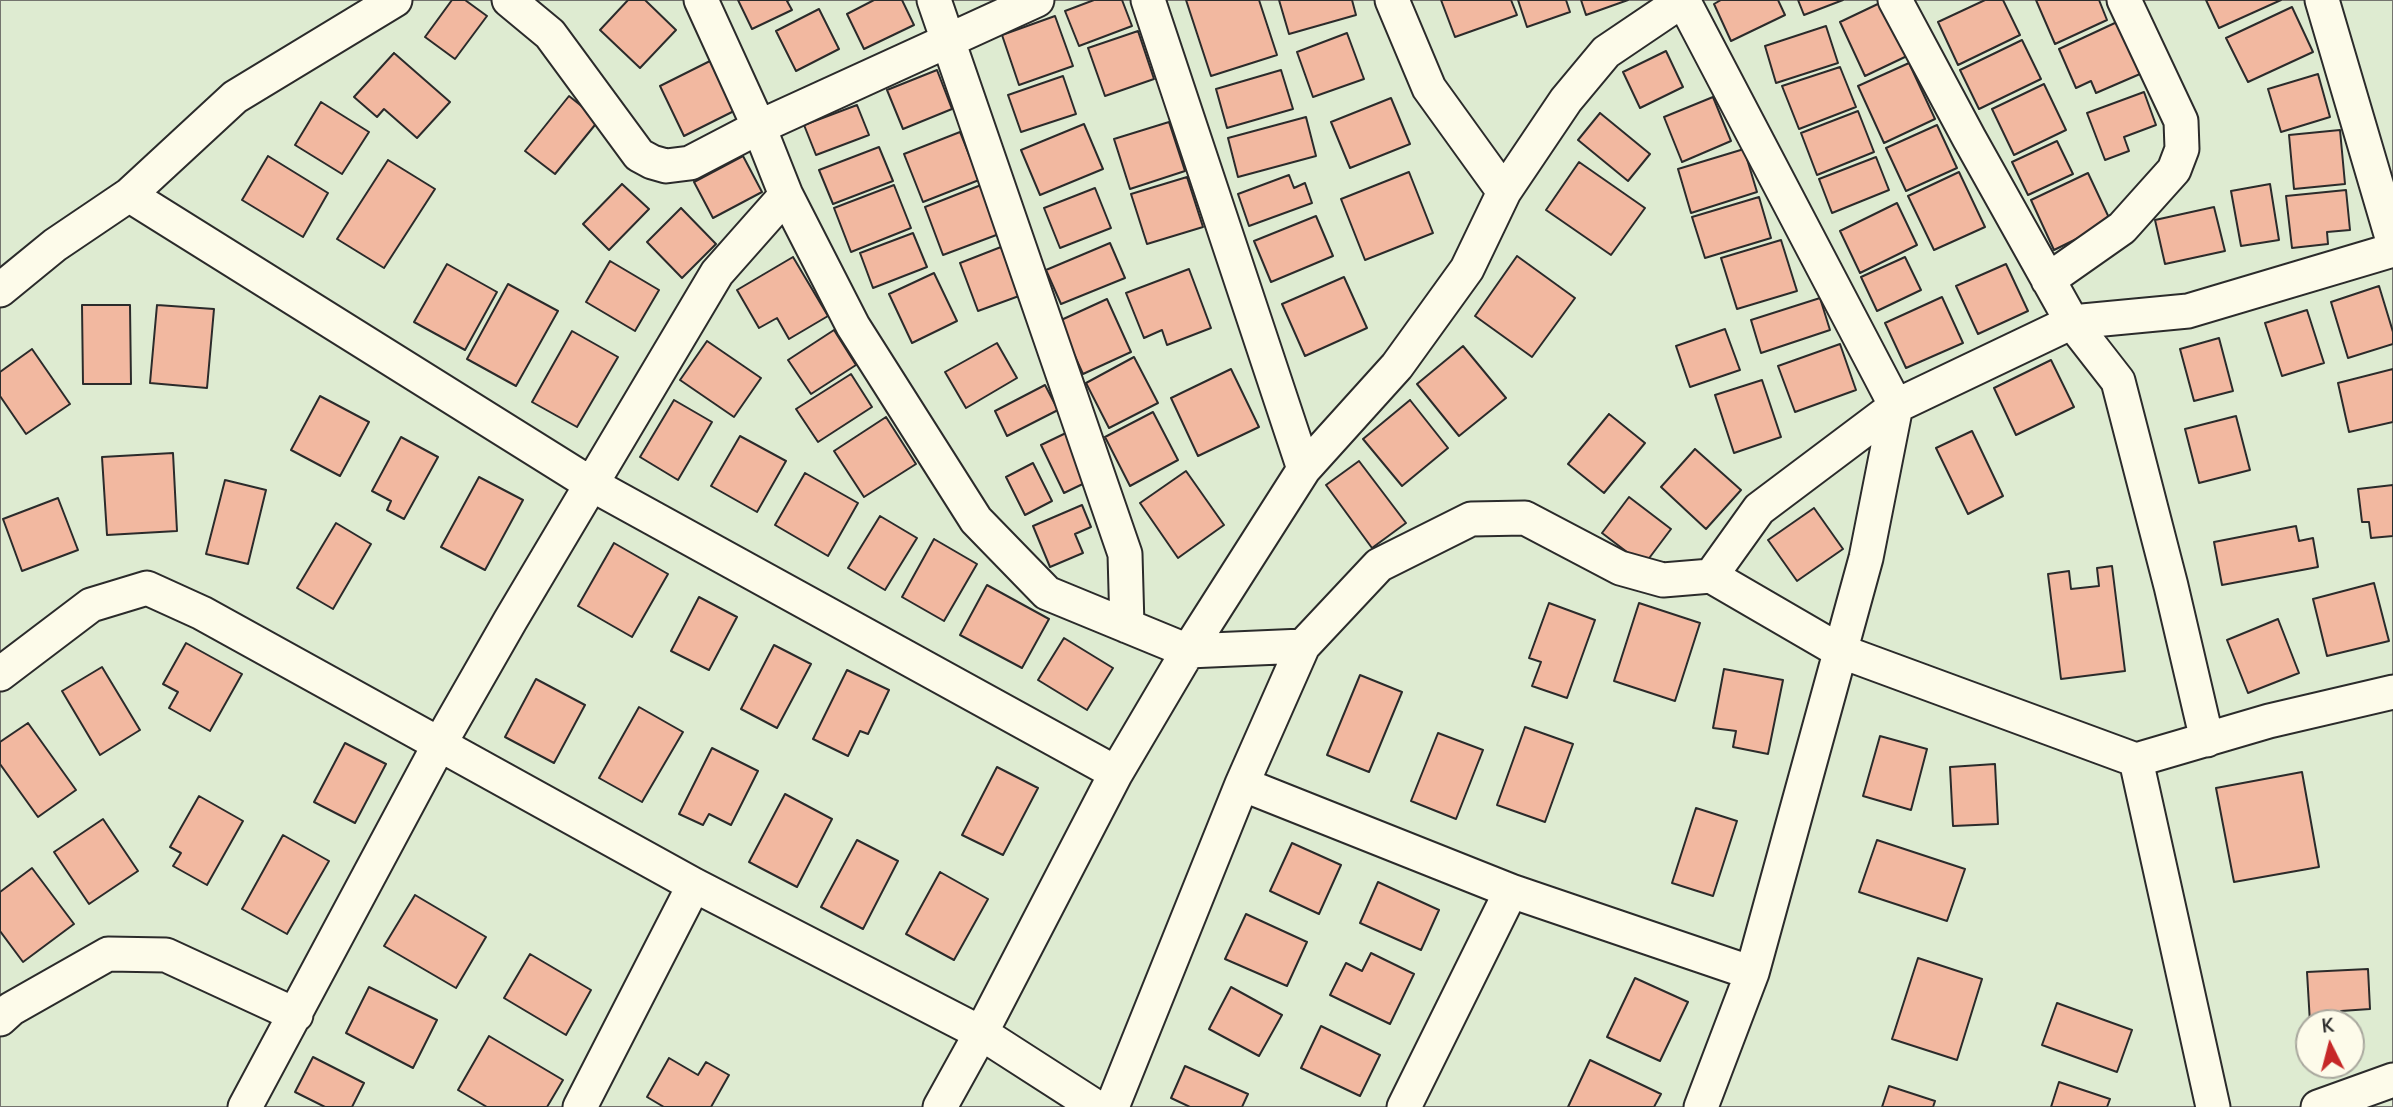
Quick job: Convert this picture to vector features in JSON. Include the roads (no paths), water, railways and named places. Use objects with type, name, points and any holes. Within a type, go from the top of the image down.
[{"type":"street","points":[[0,290],[55,245],[129,195],[235,97],[395,0]]},
{"type":"street","points":[[509,0],[550,34],[639,155],[666,166],[690,163],[759,127],[1037,0]]},
{"type":"street","points":[[701,0],[759,127],[786,195],[852,326],[976,520],[1047,593],[1188,651],[1303,646]]},
{"type":"street","points":[[934,0],[1125,554],[1128,626]]},
{"type":"street","points":[[1148,0],[1304,468]]},
{"type":"street","points":[[1392,0],[1429,88],[1504,192]]},
{"type":"street","points":[[940,1107],[1116,773],[1188,651],[1304,468],[1397,366],[1467,269],[1504,192],[1566,100],[1606,52],[1683,0],[1896,406],[1866,558],[1752,973],[1701,1107]]},
{"type":"street","points":[[1895,0],[2072,322],[2118,381],[2171,586],[2207,740]]},
{"type":"street","points":[[2048,280],[2122,228],[2175,170],[2182,149],[2181,121],[2124,0]]},
{"type":"street","points":[[2322,0],[2393,241]]},
{"type":"street","points":[[129,195],[591,484],[1116,773]]},
{"type":"street","points":[[245,1107],[439,745],[591,484],[717,273],[786,195]]},
{"type":"street","points":[[0,259],[55,245]]},
{"type":"street","points":[[1712,576],[1759,509],[1896,406],[2072,322],[2188,311],[2393,250]]},
{"type":"street","points":[[1112,1107],[1242,785],[1303,646],[1379,565],[1471,519],[1525,518],[1620,568],[1663,580],[1712,576],[1840,651],[2136,760],[2269,721],[2393,692]]},
{"type":"street","points":[[0,674],[91,605],[148,588],[202,612],[694,885],[981,1033],[1096,1107]]},
{"type":"street","points":[[2136,760],[2213,1107]]},
{"type":"street","points":[[1242,785],[1511,891],[1752,973]]},
{"type":"street","points":[[580,1107],[694,885]]},
{"type":"street","points":[[1404,1107],[1511,891]]},
{"type":"street","points":[[0,1018],[11,1009],[108,954],[166,955],[296,1014]]},
{"type":"street","points":[[2318,1107],[2393,1080]]}]
